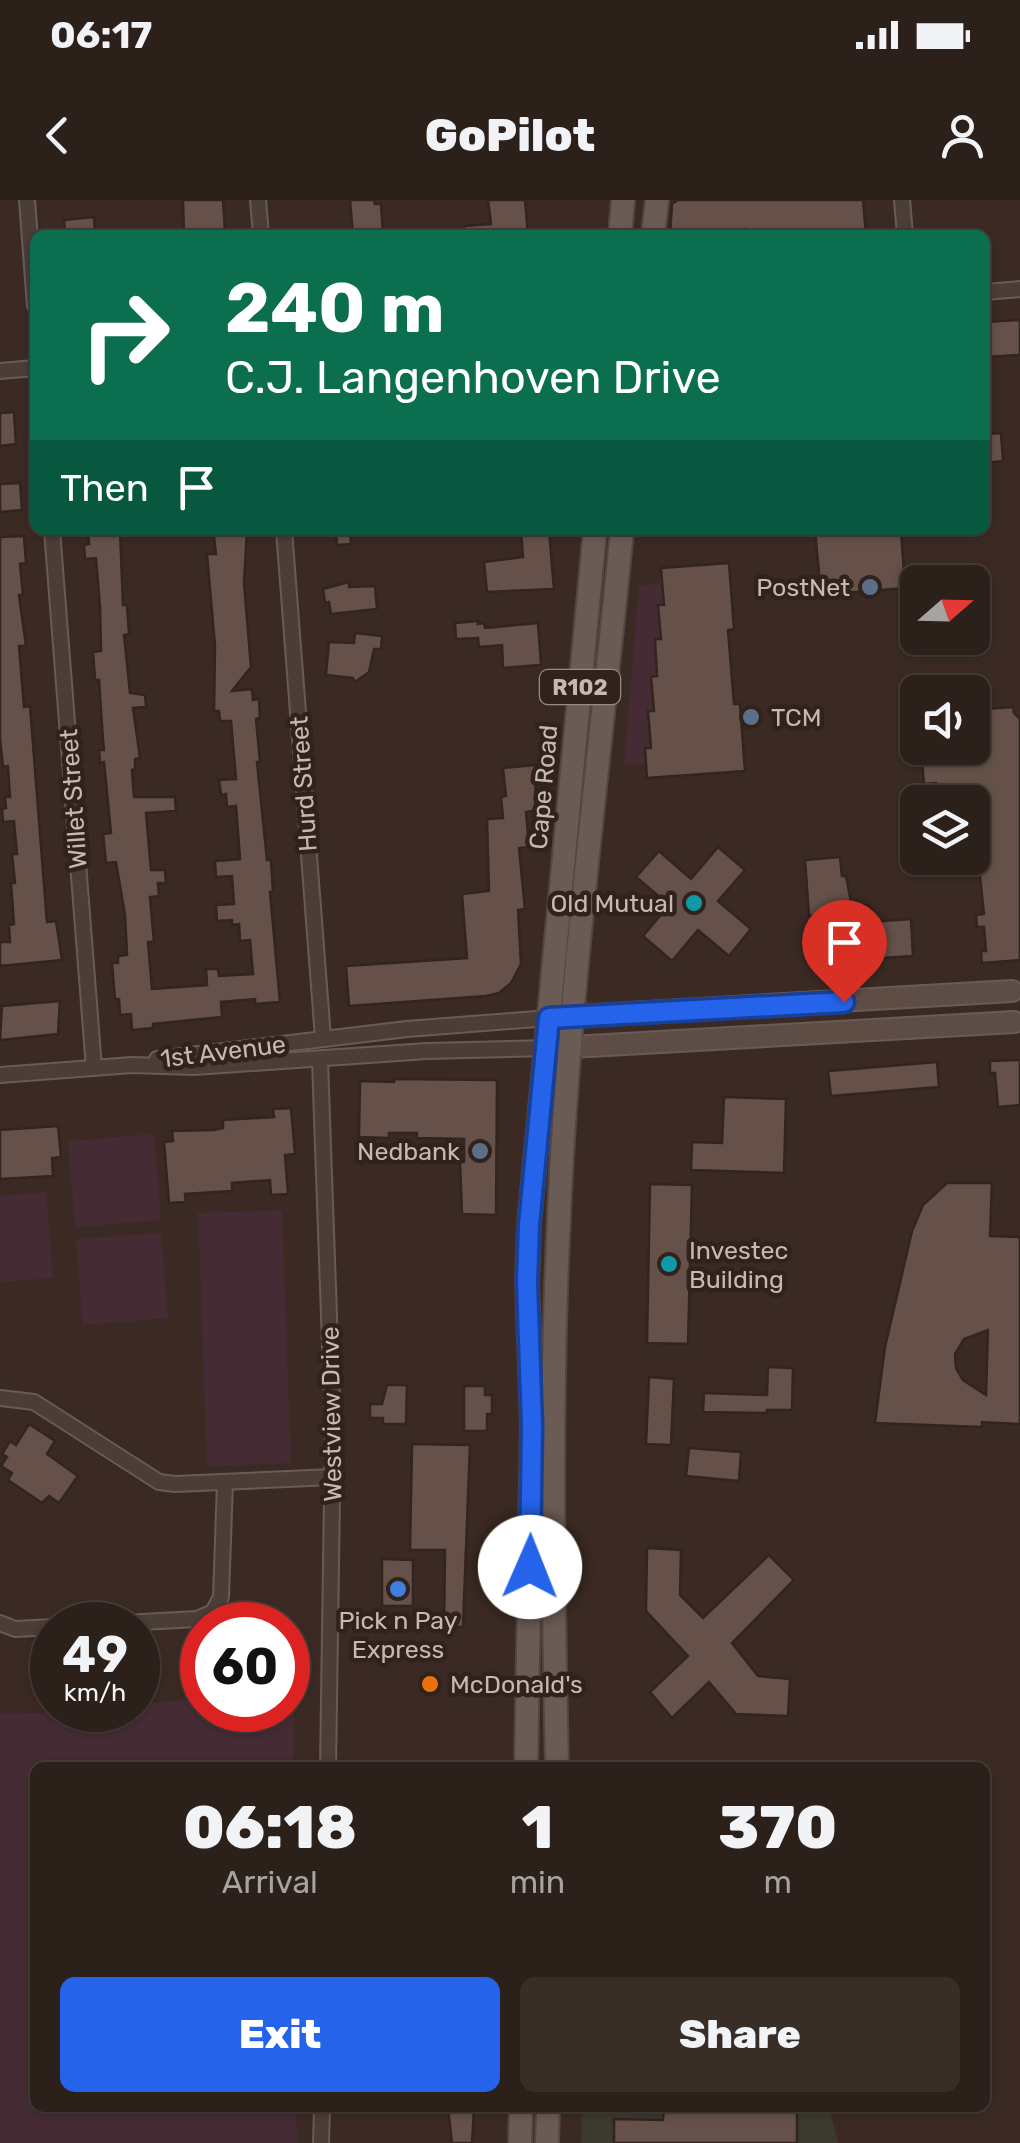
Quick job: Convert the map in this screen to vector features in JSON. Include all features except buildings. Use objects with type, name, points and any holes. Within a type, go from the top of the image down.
[{"type":"main road","points":[[620,230],[622,200]]},
{"type":"main road","points":[[654,230],[657,200]]},
{"type":"main road","name":"Cape Road","points":[[558,1762],[554,1423],[558,1048],[549,1018],[595,535]]},
{"type":"main road","name":"Cape Road","points":[[526,1762],[532,1425],[529,1225],[558,1048],[574,1016],[622,535]]},
{"type":"main road","points":[[549,1018],[1012,991]]},
{"type":"main road","points":[[558,1048],[1014,1022]]},
{"type":"main road","points":[[520,2143],[521,2112]]},
{"type":"main road","points":[[547,2143],[548,2112]]},
{"type":"street","points":[[27,200],[30,240]]},
{"type":"street","points":[[258,200],[261,230]]},
{"type":"street","points":[[902,200],[904,230]]},
{"type":"street","points":[[990,292],[1020,289]]},
{"type":"street","points":[[0,370],[30,368]]},
{"type":"street","name":"Willet Street","points":[[52,535],[94,1068]]},
{"type":"street","name":"Hurd Street","points":[[284,535],[324,1038]]},
{"type":"street","name":"1st Avenue","points":[[132,1065],[324,1038],[549,1018]]},
{"type":"street","name":"1st Avenue","points":[[132,1065],[194,1067],[427,1051],[558,1048]]},
{"type":"street","name":"Westview Drive","points":[[320,1061],[333,1478],[328,1762]]},
{"type":"street","points":[[0,1075],[132,1065]]},
{"type":"street","points":[[0,1398],[34,1402],[159,1482],[333,1478]]},
{"type":"street","points":[[160,1621],[197,1619],[213,1612],[221,1597],[225,1482]]},
{"type":"street","points":[[0,1623],[15,1629],[30,1628]]},
{"type":"street","points":[[322,2112],[322,2143]]},
{"type":"shaded area","points":[[662,582],[664,605],[658,606],[661,639],[655,640],[657,677],[651,677],[654,711],[648,712],[651,748],[645,749],[646,764],[624,765],[639,586]]},
{"type":"shaded area","points":[[154,1134],[161,1220],[75,1227],[68,1141]]},
{"type":"shaded area","points":[[46,1192],[53,1278],[0,1282],[0,1196]]},
{"type":"shaded area","points":[[282,1210],[291,1463],[207,1466],[198,1213]]},
{"type":"shaded area","points":[[161,1233],[168,1318],[83,1325],[76,1239]]},
{"type":"shaded area","points":[[180,1701],[180,1732],[294,1732],[294,1762],[30,1762],[30,2112],[296,2112],[297,2143],[0,2143],[0,1714],[30,1713],[30,1732],[160,1732],[160,1702]]},
{"type":"shaded area","points":[[582,2112],[830,2112],[838,2143],[581,2143]]},
{"type":"place","name":"PostNet","points":[[870,587]]},
{"type":"place","name":"TCM","points":[[751,717]]},
{"type":"place","name":"Old Mutual","points":[[694,903]]},
{"type":"place","name":"Nedbank","points":[[480,1151]]},
{"type":"place","name":"Investec Building","points":[[669,1264]]},
{"type":"place","name":"Pick n Pay Express","points":[[398,1589]]},
{"type":"place","name":"McDonald's","points":[[430,1684]]},
{"type":"route","points":[[530,1567],[532,1425],[527,1282],[549,1018],[844,1002]]}]
